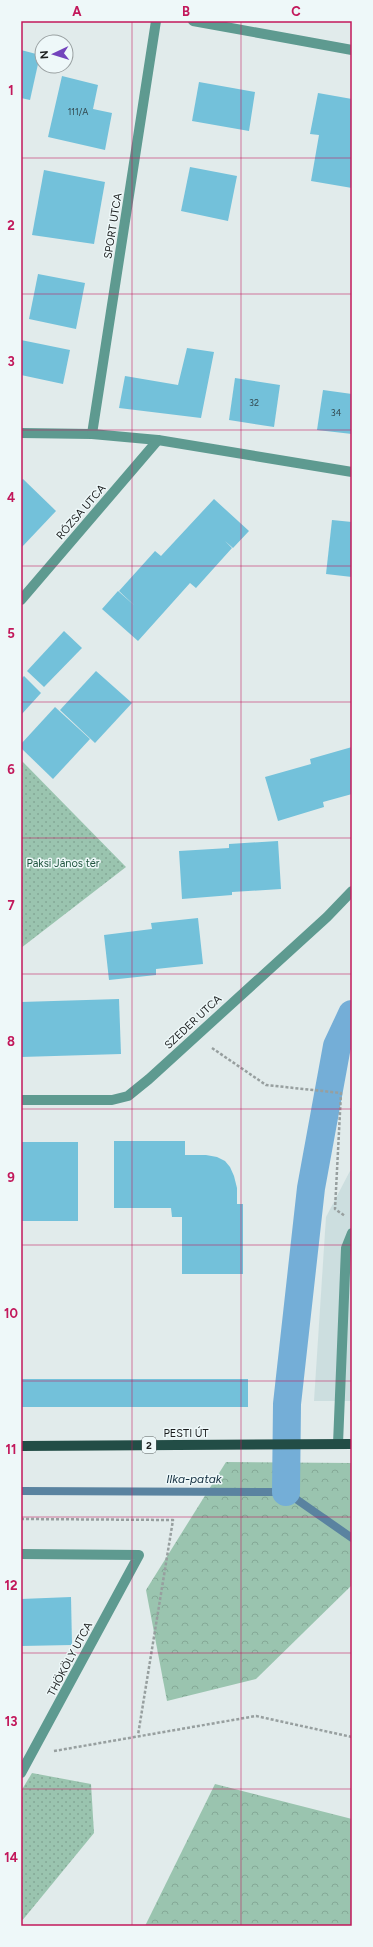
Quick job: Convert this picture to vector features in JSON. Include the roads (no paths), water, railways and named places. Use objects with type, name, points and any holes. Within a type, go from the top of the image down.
[{"type":"main road","name":"PESTI ÚT","points":[[21,1446],[352,1444]]},
{"type":"street","name":"SPORT UTCA","points":[[92,434],[156,21]]},
{"type":"street","points":[[193,21],[352,50]]},
{"type":"street","points":[[21,433],[92,434],[158,440],[352,472]]},
{"type":"street","name":"RÓZSA UTCA","points":[[21,600],[158,440]]},
{"type":"street","name":"SZEDER UTCA","points":[[21,1100],[112,1100],[128,1096],[149,1079],[327,917],[352,891]]},
{"type":"street","points":[[338,1444],[346,1248],[352,1233]]},
{"type":"street","name":"THÖKÖLY UTCA","points":[[21,1554],[139,1555],[21,1773]]},
{"type":"waterway","points":[[286,1492],[287,1404],[311,1188],[337,1046],[352,1014]]},
{"type":"waterway","name":"Ilka-patak","points":[[21,1491],[286,1492],[352,1538]]},
{"type":"park label","name":"Paksi János tér","points":[[63,863]]}]
